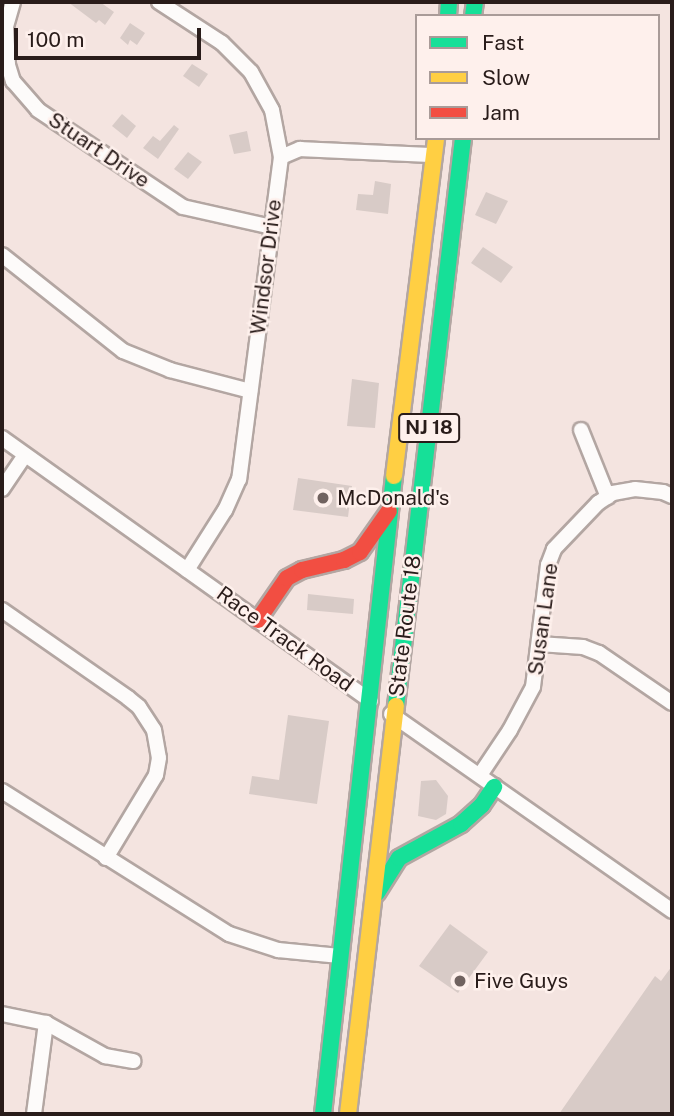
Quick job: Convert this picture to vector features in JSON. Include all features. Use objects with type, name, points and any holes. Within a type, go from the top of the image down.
[{"type":"highway","name":"State Route 18","points":[[323,1114],[368,699],[436,140]]},
{"type":"highway","name":"State Route 18","points":[[348,1114],[463,140]]},
{"type":"highway","points":[[258,620],[287,579],[302,570],[344,560],[360,552],[390,509]]},
{"type":"highway","points":[[373,900],[399,858],[461,824],[482,805],[495,787]]},
{"type":"street","name":"Stuart Drive","points":[[13,2],[6,27],[8,65],[13,81],[38,110],[183,207],[272,227]]},
{"type":"street","name":"Windsor Drive","points":[[159,2],[222,43],[251,72],[272,110],[281,157],[239,479],[225,510],[187,570]]},
{"type":"street","points":[[281,157],[300,149],[434,155]]},
{"type":"street","points":[[2,255],[123,351],[170,370],[250,391]]},
{"type":"street","points":[[581,430],[608,496],[635,489],[663,492],[672,496]]},
{"type":"street","name":"Race Track Road","points":[[2,438],[368,699],[481,775],[672,911]]},
{"type":"street","points":[[2,489],[25,455]]},
{"type":"street","name":"Susan Lane","points":[[481,775],[533,687],[548,565],[554,549],[574,525],[608,496]]},
{"type":"street","points":[[2,610],[134,702],[154,730],[159,758],[156,775],[106,858]]},
{"type":"street","points":[[539,644],[583,647],[599,653],[672,703]]},
{"type":"street","points":[[2,791],[229,934],[278,950],[340,956]]},
{"type":"street","points":[[2,1014],[46,1023],[105,1056],[134,1061]]},
{"type":"street","points":[[34,1114],[46,1023]]},
{"type":"building","points":[[68,2],[100,2],[114,12],[105,25],[99,20],[96,23]]},
{"type":"building","points":[[130,23],[145,33],[137,45],[130,40],[128,45],[120,38]]},
{"type":"building","points":[[192,64],[208,74],[199,87],[183,76]]},
{"type":"building","points":[[122,114],[136,126],[127,138],[112,126]]},
{"type":"building","points":[[174,125],[179,129],[158,159],[143,148],[153,136],[160,141]]},
{"type":"building","points":[[247,131],[251,151],[234,154],[229,135]]},
{"type":"building","points":[[188,152],[202,162],[188,179],[174,169]]},
{"type":"building","points":[[375,181],[391,184],[388,214],[356,210],[358,194],[373,195]]},
{"type":"building","points":[[486,192],[508,201],[496,224],[475,215]]},
{"type":"building","points":[[483,247],[513,267],[501,283],[471,263]]},
{"type":"building","points":[[352,379],[379,383],[375,428],[347,426]]},
{"type":"building","name":"McDonald's","points":[[298,478],[352,486],[348,517],[293,510]]},
{"type":"building","points":[[308,594],[354,599],[353,614],[307,610]]},
{"type":"building","points":[[288,715],[329,721],[317,804],[249,794],[252,776],[279,780]]},
{"type":"building","points":[[436,780],[448,796],[446,814],[436,820],[418,816],[421,781]]},
{"type":"building","points":[[450,924],[488,952],[458,993],[419,966]]},
{"type":"building","points":[[672,966],[672,1114],[559,1114],[655,976],[661,981]]},
{"type":"traffic: fast","points":[[448,14],[449,2]]},
{"type":"traffic: fast","points":[[473,14],[475,2]]},
{"type":"traffic: fast","points":[[396,706],[463,140]]},
{"type":"traffic: fast","points":[[323,1114],[394,476]]},
{"type":"traffic: fast","points":[[377,893],[399,858],[461,824],[482,805],[494,787]]},
{"type":"traffic: slow","points":[[394,476],[436,140]]},
{"type":"traffic: slow","points":[[348,1114],[396,706]]},
{"type":"traffic: jam","points":[[258,620],[287,578],[302,570],[344,560],[360,552],[389,511]]},
{"type":"place","name":"McDonald's","points":[[323,498]]},
{"type":"place","name":"Five Guys","points":[[460,981]]}]
